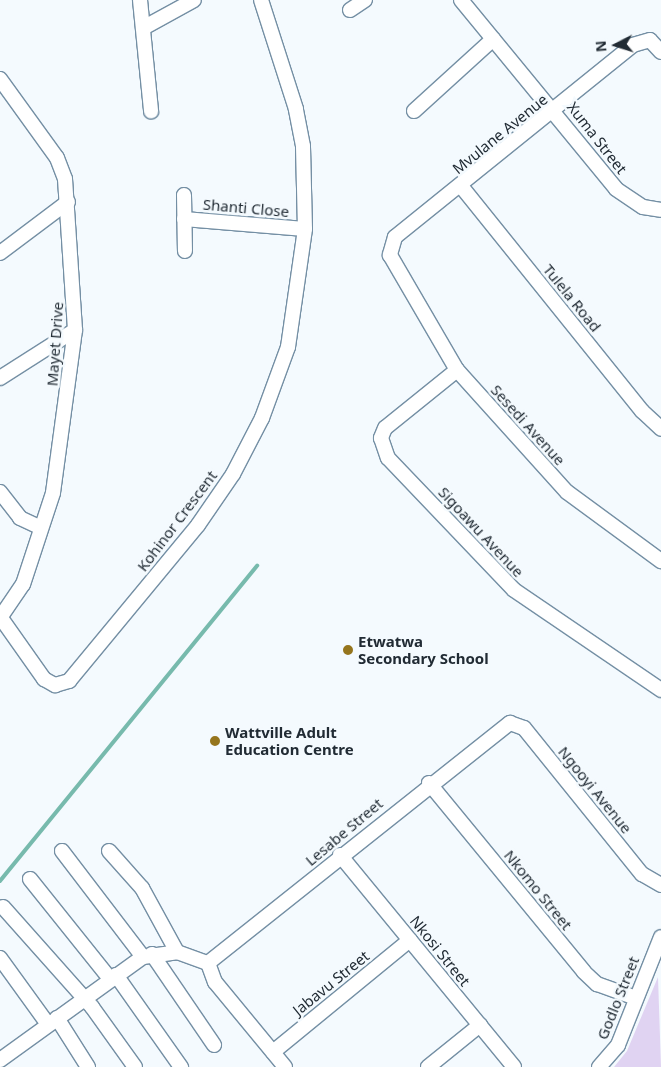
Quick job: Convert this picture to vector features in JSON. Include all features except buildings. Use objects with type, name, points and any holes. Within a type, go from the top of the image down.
[{"type":"street","points":[[140,0],[151,111]]},
{"type":"street","points":[[143,28],[194,0]]},
{"type":"street","name":"Kohinor Crescent","points":[[0,618],[44,679],[55,685],[64,684],[92,659],[184,543],[233,474],[277,382],[300,292],[305,229],[303,146],[296,109],[261,0]]},
{"type":"street","points":[[350,10],[365,0]]},
{"type":"street","name":"Xuma Street","points":[[461,0],[555,111],[616,189],[644,207],[661,210]]},
{"type":"street","points":[[414,111],[493,39]]},
{"type":"street","name":"Mvulane Avenue","points":[[403,282],[390,255],[395,237],[555,111],[640,41],[650,40],[661,52]]},
{"type":"street","name":"Mayet Drive","points":[[0,79],[57,158],[68,202],[75,330],[59,468],[24,584],[0,618]]},
{"type":"street","name":"Tulela Road","points":[[461,186],[642,411],[661,429]]},
{"type":"street","name":"Shanti Close","points":[[184,195],[185,251]]},
{"type":"street","points":[[0,252],[68,202]]},
{"type":"street","name":"Shanti Close","points":[[184,219],[305,229]]},
{"type":"street","name":"Sesedi Avenue","points":[[403,282],[457,370],[567,492],[661,561]]},
{"type":"street","points":[[0,378],[75,330]]},
{"type":"street","name":"Sigoawu Avenue","points":[[457,370],[385,428],[381,438],[388,458],[514,590],[661,690]]},
{"type":"street","points":[[0,492],[20,518],[41,528]]},
{"type":"street","name":"Ngooyi Avenue","points":[[502,727],[520,724],[642,874],[661,885]]},
{"type":"street","name":"Lesabe Street","points":[[208,963],[429,783],[502,727]]},
{"type":"street","name":"Nkomo Street","points":[[429,783],[584,972],[597,984],[636,998]]},
{"type":"street","points":[[109,850],[142,888],[177,952]]},
{"type":"street","points":[[62,851],[148,956],[214,1045]]},
{"type":"street","name":"Nkosi Street","points":[[340,855],[514,1067]]},
{"type":"street","points":[[30,880],[113,977],[181,1067]]},
{"type":"street","points":[[3,906],[82,1000],[106,1024],[135,1067]]},
{"type":"street","name":"Godlo Street","points":[[599,1067],[618,1045],[661,937]]},
{"type":"street","name":"Jabavu Street","points":[[273,1052],[410,940]]},
{"type":"street","points":[[0,1060],[113,977],[148,956],[177,952],[208,963],[215,982],[285,1067]]},
{"type":"street","points":[[0,958],[88,1067]]},
{"type":"street","points":[[428,1067],[480,1025]]},
{"type":"shaded area","points":[[658,977],[661,1067],[614,1067],[627,1051]]},
{"type":"waterway","points":[[0,881],[257,566]]},
{"type":"place","name":"Etwatwa Secondary School","points":[[348,650]]},
{"type":"place","name":"Wattville Adult Education Centre","points":[[215,741]]}]
